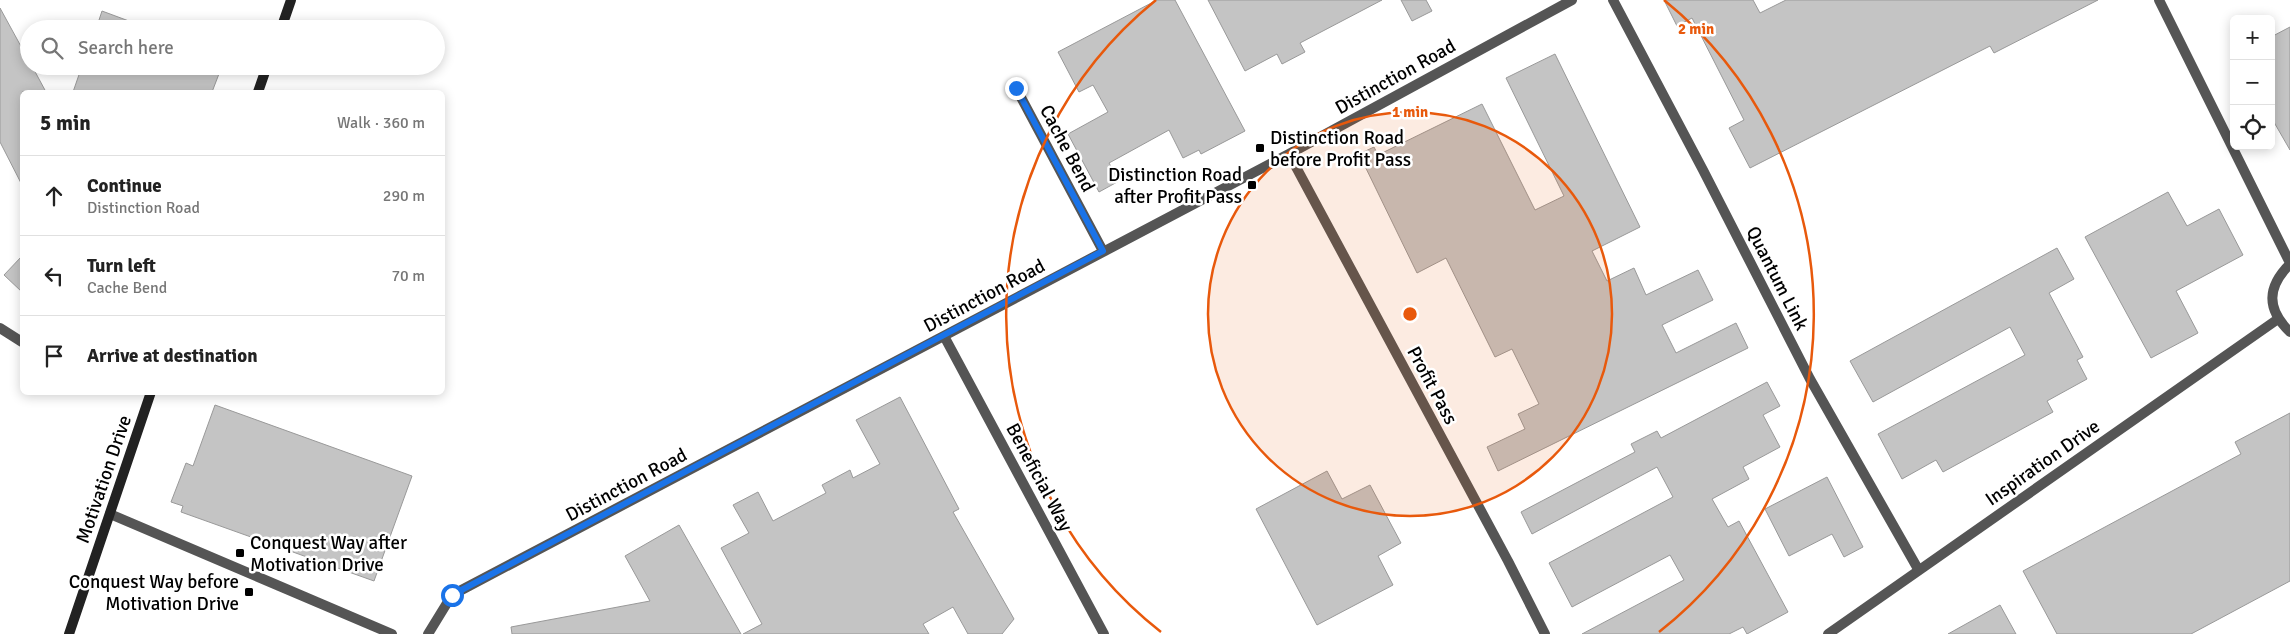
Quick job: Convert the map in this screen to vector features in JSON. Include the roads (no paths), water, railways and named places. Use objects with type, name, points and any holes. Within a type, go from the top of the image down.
[{"type":"street","points":[[284,20],[291,0]]},
{"type":"street","name":"Distinction Road","points":[[428,634],[452,595],[1289,154],[1572,0]]},
{"type":"street","name":"Quantum Link","points":[[1613,0],[1810,379],[1918,569]]},
{"type":"street","points":[[2159,0],[2290,263],[2279,274],[2273,287],[2272,306],[2278,319],[2290,332]]},
{"type":"street","points":[[259,90],[264,75]]},
{"type":"street","name":"Cache Bend","points":[[1016,88],[1103,251]]},
{"type":"street","name":"Profit Pass","points":[[1289,154],[1508,561],[1545,634]]},
{"type":"street","name":"Inspiration Drive","points":[[1828,634],[1918,569],[2278,319]]},
{"type":"street","points":[[0,328],[20,341]]},
{"type":"street","name":"Beneficial Way","points":[[944,336],[1104,634]]},
{"type":"street","name":"Motivation Drive","points":[[70,634],[150,395]]},
{"type":"street","points":[[110,514],[392,634]]},
{"type":"place","name":"Distinction Road before Profit Pass","points":[[1260,148]]},
{"type":"place","name":"Distinction Road after Profit Pass","points":[[1252,185]]},
{"type":"place","name":"Conquest Way after Motivation Drive","points":[[240,553]]},
{"type":"place","name":"Conquest Way before Motivation Drive","points":[[249,592]]}]
